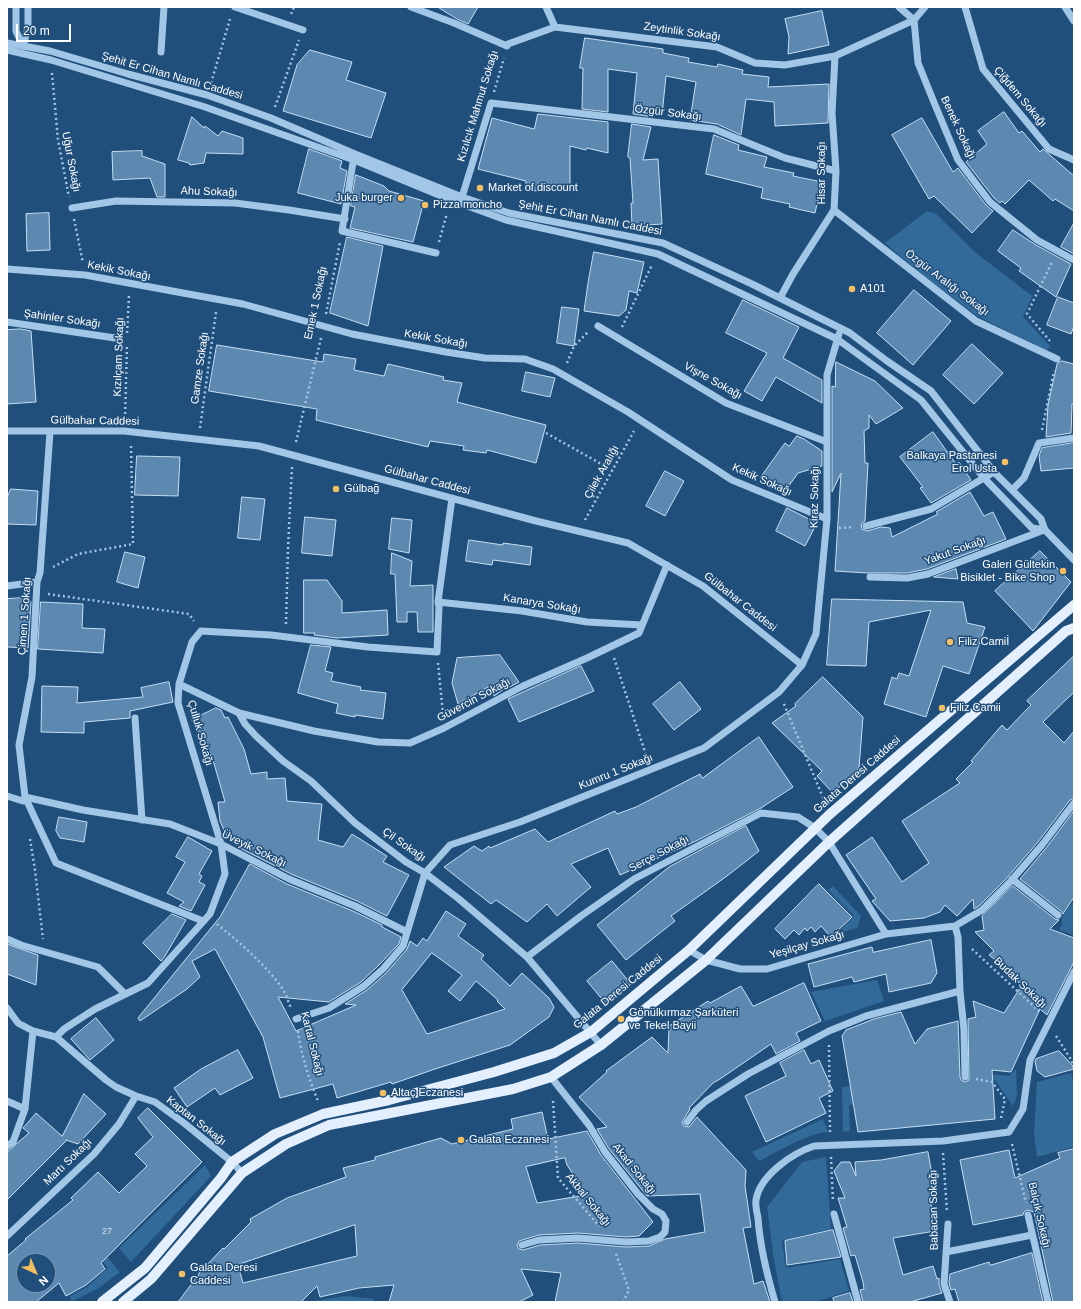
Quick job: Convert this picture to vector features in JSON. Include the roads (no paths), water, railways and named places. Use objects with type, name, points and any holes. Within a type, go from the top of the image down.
[{"type":"main road","name":"Galata Deresi Caddesi","points":[[102,1302],[145,1268],[221,1178],[232,1162],[275,1134],[323,1114],[389,1100],[494,1072],[554,1053],[590,1032],[689,950],[830,814],[1074,605]]},
{"type":"main road","points":[[123,1302],[151,1279],[242,1173],[286,1144],[329,1125],[513,1089],[551,1077],[601,1045],[706,960],[829,842],[1066,631],[1074,628]]},
{"type":"street","points":[[16,7],[16,31],[23,46]]},
{"type":"street","points":[[23,46],[28,28],[28,7]]},
{"type":"street","points":[[161,52],[164,7]]},
{"type":"street","points":[[235,7],[303,30]]},
{"type":"street","name":"Kızılcık Mahmut Sokağı","points":[[411,7],[454,23],[507,46],[508,44],[555,27]]},
{"type":"street","points":[[546,7],[555,27]]},
{"type":"street","points":[[898,7],[914,20],[926,7]]},
{"type":"street","name":"Çiğdem Sokağı","points":[[965,7],[983,69],[1049,149],[1074,160]]},
{"type":"street","points":[[1065,7],[1074,21]]},
{"type":"street","name":"Zeytinlik Sokağı","points":[[555,27],[717,47],[755,63],[786,65],[834,56],[914,20]]},
{"type":"street","name":"Benek Sokağı","points":[[914,20],[918,63],[958,160],[990,202],[1037,240],[1074,260]]},
{"type":"street","name":"Şehit Er Cihan Namlı Caddesi","points":[[7,43],[50,51],[207,95],[271,118],[451,200],[506,220],[658,254],[838,338],[921,400],[984,478],[1032,528],[1045,530]]},
{"type":"street","name":"Şehit Er Cihan Namlı Caddesi","points":[[7,50],[51,60],[205,107],[354,157],[509,213],[663,243],[780,298],[850,333],[887,361],[931,391],[994,472],[1041,519],[1045,530],[1074,560]]},
{"type":"street","name":"Hisar Sokağı","points":[[780,298],[793,274],[834,210],[836,171],[832,113],[834,56]]},
{"type":"street","name":"Kızılcık Mahmut Sokağı","points":[[462,197],[491,103]]},
{"type":"street","name":"Özgür Sokağı","points":[[491,103],[714,129],[785,158],[836,171]]},
{"type":"street","points":[[354,157],[342,231],[436,253]]},
{"type":"street","name":"Ahu Sokağı","points":[[72,208],[116,201],[235,204],[289,210],[344,219]]},
{"type":"street","name":"Özgür Aralığı Sokağı","points":[[834,210],[976,321],[1057,359]]},
{"type":"street","name":"Kekik Sokağı","points":[[7,269],[85,275],[243,304],[352,334],[446,352],[485,358],[525,359],[553,369],[562,374],[640,420],[732,480],[827,519]]},
{"type":"street","name":"Şahinler Sokağı","points":[[7,322],[115,338]]},
{"type":"street","name":"Vişne Sokağı","points":[[598,326],[726,403],[827,442]]},
{"type":"street","name":"Kiraz Sokağı","points":[[802,665],[816,634],[827,519],[827,375],[840,328]]},
{"type":"street","name":"Gülbahar Caddesi","points":[[7,431],[127,431],[259,446],[452,498],[628,543],[703,586],[802,665]]},
{"type":"street","name":"Çimen 1 Sokağı","points":[[24,799],[19,745],[32,677],[38,592],[37,582],[40,573],[50,432]]},
{"type":"street","points":[[1012,490],[1024,478],[1039,442],[1074,438]]},
{"type":"street","points":[[866,526],[931,509],[994,472]]},
{"type":"street","points":[[438,602],[452,498]]},
{"type":"street","name":"Yakut Sokağı","points":[[870,577],[907,578],[928,574],[1045,530]]},
{"type":"street","name":"Güvercin Sokağı","points":[[239,713],[314,731],[378,742],[410,743],[444,728],[523,686],[639,633],[667,566]]},
{"type":"street","points":[[7,586],[37,582]]},
{"type":"street","name":"Kanarya Sokağı","points":[[438,602],[522,611],[587,622],[642,626]]},
{"type":"street","name":"Çulluk Sokağı","points":[[56,1037],[64,1029],[95,1009],[148,983],[210,914],[225,874],[221,844],[178,703],[179,684],[192,642],[201,631],[286,636],[368,647],[437,652],[438,602]]},
{"type":"street","name":"Kumru 1 Sokağı","points":[[425,873],[450,845],[520,822],[704,748],[779,692],[802,665]]},
{"type":"street","points":[[179,684],[239,713]]},
{"type":"street","name":"Çil Sokağı","points":[[239,713],[245,724],[256,736],[283,761],[311,781],[355,823],[406,862],[425,873],[459,899],[527,957],[601,1045]]},
{"type":"street","points":[[135,718],[142,820]]},
{"type":"street","name":"Üveyik Sokağı","points":[[7,796],[170,824],[221,844],[289,879],[355,906],[407,932]]},
{"type":"street","points":[[24,799],[56,863],[203,922]]},
{"type":"street","points":[[965,1077],[964,1030],[960,991],[958,936],[955,926],[982,910],[1012,879],[1042,845],[1074,803]]},
{"type":"street","name":"Serçe Sokağı","points":[[527,957],[581,916],[634,879],[761,813],[798,817],[815,828],[829,842],[886,934]]},
{"type":"street","points":[[296,1019],[329,1008],[364,986],[383,969],[403,946],[425,873]]},
{"type":"street","points":[[1012,879],[1058,914]]},
{"type":"street","name":"Yeşilçay Sokağı","points":[[689,950],[706,960],[740,969],[767,968],[886,934],[955,926]]},
{"type":"street","points":[[7,939],[21,946],[98,967],[125,994]]},
{"type":"street","points":[[775,1302],[759,1236],[756,1200],[761,1186],[770,1174],[804,1150],[814,1146],[943,1141],[1010,1132],[1023,1109],[1028,1084],[1030,1060],[1074,972]]},
{"type":"street","points":[[687,1122],[696,1110],[718,1093],[748,1074],[829,1031],[866,1016],[960,991]]},
{"type":"street","points":[[7,1008],[18,1023],[33,1031],[56,1037]]},
{"type":"street","points":[[7,1146],[13,1142],[25,1109],[33,1031]]},
{"type":"street","name":"Kaptan Sokağı","points":[[56,1037],[116,1087],[136,1096],[155,1102],[184,1123],[232,1162],[242,1173]]},
{"type":"street","name":"Akad Sokağı","points":[[522,1245],[539,1240],[578,1238],[626,1242],[649,1241],[660,1237],[665,1232],[666,1222],[662,1214],[653,1209],[638,1194],[605,1152],[589,1126],[551,1077]]},
{"type":"street","name":"Martı Sokağı","points":[[7,1236],[94,1154],[119,1124],[136,1096]]},
{"type":"street","points":[[7,1101],[25,1109]]},
{"type":"street","points":[[834,1214],[858,1302]]},
{"type":"street","name":"Balçık Sokağı","points":[[1028,1215],[1048,1302]]},
{"type":"street","name":"Babacan Sokağı","points":[[948,1224],[944,1284],[950,1302]]},
{"type":"street","points":[[946,1252],[1032,1235]]},
{"type":"place","name":"Market of discount","points":[[480,188]]},
{"type":"place","name":"Juka burger","points":[[401,198]]},
{"type":"place","name":"Pizza moncho","points":[[425,205]]},
{"type":"place","name":"A101","points":[[852,289]]},
{"type":"place","name":"Balkaya Pastanesi Erol Usta","points":[[1005,462]]},
{"type":"place","name":"Gülbağ","points":[[336,489]]},
{"type":"place","name":"Galeri Gültekin Bisiklet - Bike Shop","points":[[1063,571]]},
{"type":"place","name":"Filiz Camiİ","points":[[950,642]]},
{"type":"place","name":"Filiz Camii","points":[[942,708]]},
{"type":"place","name":"Gönülkırmaz Şarküteri ve Tekel Bayii","points":[[621,1019]]},
{"type":"place","name":"Altaç Eczanesi","points":[[383,1093]]},
{"type":"place","name":"Galata Eczanesi","points":[[461,1140]]},
{"type":"place","name":"Galata Deresi Caddesi","points":[[182,1274]]}]
